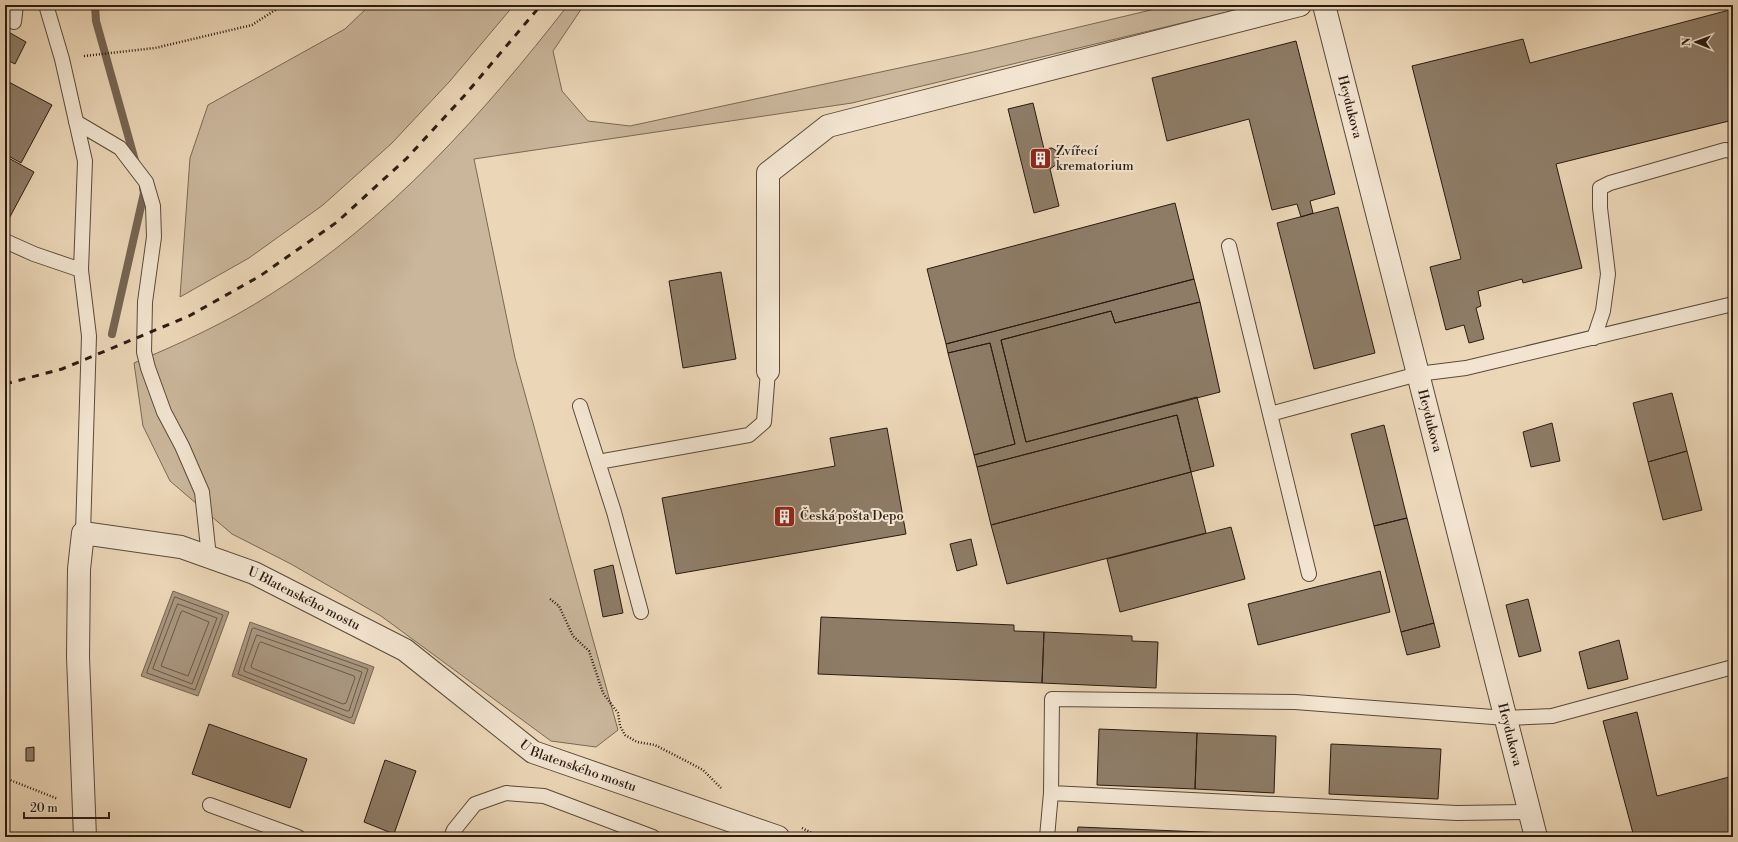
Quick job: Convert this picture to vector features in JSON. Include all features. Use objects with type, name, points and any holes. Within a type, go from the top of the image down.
[{"type":"street","points":[[768,371],[768,173],[828,126],[1300,5]]},
{"type":"street","name":"Heydukova","points":[[1324,5],[1536,837]]},
{"type":"street","points":[[83,533],[79,568],[78,650],[82,809],[85,837]]},
{"type":"street","name":"U Blatenského mostu","points":[[83,533],[181,546],[254,573],[405,650],[533,752],[778,837]]},
{"type":"lane","points":[[14,22],[16,5]]},
{"type":"lane","points":[[46,5],[62,59],[85,161],[81,270],[89,336],[83,533]]},
{"type":"lane","points":[[76,122],[120,148],[146,182],[153,206],[154,237],[145,302],[144,352],[148,368],[164,412],[182,446],[202,492],[209,557]]},
{"type":"lane","points":[[1594,338],[1603,311],[1608,274],[1600,208],[1600,188],[1610,183],[1725,150],[1733,151]]},
{"type":"lane","points":[[5,241],[34,254],[81,270]]},
{"type":"lane","points":[[1229,246],[1309,574]]},
{"type":"lane","points":[[1270,414],[1418,374],[1466,368],[1733,304]]},
{"type":"lane","points":[[598,462],[749,435],[764,422],[768,371]]},
{"type":"lane","points":[[580,406],[614,512],[641,612]]},
{"type":"lane","points":[[1047,837],[1051,793],[1052,699],[1295,702],[1506,718],[1552,716],[1733,667]]},
{"type":"lane","points":[[451,837],[454,830],[475,804],[506,793],[544,796],[653,837]]},
{"type":"lane","points":[[1051,793],[1456,813],[1530,812]]},
{"type":"lane","points":[[210,805],[298,837]]},
{"type":"path","points":[[62,59],[155,48],[252,25],[283,5]]},
{"type":"path","points":[[550,599],[559,606],[573,636],[589,651],[603,692],[618,713],[620,726],[625,735],[637,742],[655,745],[698,767],[711,776],[717,785],[723,790]]},
{"type":"path","points":[[5,778],[82,809]]},
{"type":"path","points":[[797,826],[809,830],[820,837]]},
{"type":"shaded area","points":[[370,5],[514,5],[450,81],[392,143],[323,205],[249,258],[180,297],[190,158],[208,105],[345,29]]},
{"type":"shaded area","points":[[568,5],[584,5],[553,51],[562,91],[588,121],[630,126],[978,51],[1172,5],[1256,5],[852,103],[474,159],[515,358],[618,730],[596,747],[551,741],[381,616],[291,564],[232,534],[170,481],[143,426],[134,363],[204,332],[255,304],[314,265],[355,233],[432,163],[468,125],[503,85]]},
{"type":"water","points":[[173,591],[229,612],[198,696],[141,676]]},
{"type":"water","points":[[250,622],[374,667],[354,724],[232,676]]},
{"type":"building","points":[[1733,9],[1733,120],[1556,164],[1582,268],[1523,283],[1522,279],[1478,291],[1481,306],[1476,308],[1484,339],[1469,343],[1464,325],[1446,330],[1430,267],[1461,259],[1412,66],[1523,39],[1530,63]]},
{"type":"building","points":[[5,30],[26,42],[15,64],[5,59]]},
{"type":"building","points":[[1296,41],[1335,194],[1310,201],[1313,213],[1301,217],[1297,204],[1272,210],[1249,119],[1167,141],[1152,78]]},
{"type":"building","points":[[5,80],[52,105],[21,163],[5,154]]},
{"type":"building","name":"Zvířecí krematorium","points":[[1033,103],[1044,149],[1052,148],[1057,151],[1059,155],[1057,164],[1050,169],[1059,206],[1034,213],[1008,109]]},
{"type":"building","points":[[5,156],[34,172],[5,226]]},
{"type":"building","points":[[1175,203],[1194,279],[946,344],[927,269]]},
{"type":"building","points":[[1338,207],[1375,353],[1314,369],[1277,223]]},
{"type":"building","points":[[721,272],[736,359],[683,368],[669,281]]},
{"type":"building","points":[[1194,279],[1200,302],[1115,323],[1111,311],[1001,340],[1026,442],[1197,397],[1214,466],[1191,472],[1177,415],[977,467],[974,455],[1015,444],[990,343],[948,353],[946,344]]},
{"type":"building","points":[[1200,302],[1220,392],[1026,442],[1001,340],[1111,311],[1115,323]]},
{"type":"building","points":[[990,343],[1015,444],[974,455],[948,353]]},
{"type":"building","points":[[1672,393],[1687,451],[1648,462],[1633,403]]},
{"type":"building","points":[[1177,415],[1191,472],[991,525],[977,467]]},
{"type":"building","points":[[1552,423],[1560,461],[1531,467],[1523,432]]},
{"type":"building","points":[[1384,425],[1407,518],[1374,526],[1351,434]]},
{"type":"building","name":"Česká pošta Depo","points":[[887,428],[906,534],[676,574],[662,498],[835,466],[830,438]]},
{"type":"building","points":[[1687,451],[1702,510],[1663,520],[1648,462]]},
{"type":"building","points":[[1191,472],[1206,533],[1007,584],[991,525]]},
{"type":"building","points":[[1407,518],[1434,623],[1401,632],[1374,526]]},
{"type":"building","points":[[1231,527],[1245,579],[1120,612],[1107,559]]},
{"type":"building","points":[[971,539],[977,565],[957,571],[950,544]]},
{"type":"building","points":[[613,565],[623,613],[603,617],[594,570]]},
{"type":"building","points":[[1380,571],[1390,612],[1258,645],[1248,604]]},
{"type":"building","points":[[1528,599],[1541,651],[1519,657],[1506,605]]},
{"type":"building","points":[[821,617],[1014,625],[1014,631],[1044,632],[1042,683],[818,674]]},
{"type":"building","points":[[1434,623],[1440,647],[1407,655],[1401,632]]},
{"type":"building","points":[[1044,632],[1132,636],[1132,641],[1158,642],[1156,688],[1042,683]]},
{"type":"building","points":[[1619,640],[1628,679],[1588,689],[1579,652]]},
{"type":"building","points":[[1637,712],[1657,796],[1733,776],[1733,835],[1726,837],[1634,837],[1603,721]]},
{"type":"building","points":[[209,724],[307,759],[290,808],[192,774]]},
{"type":"building","points":[[1099,729],[1197,733],[1195,789],[1097,785]]},
{"type":"building","points":[[1197,733],[1276,736],[1274,793],[1195,789]]},
{"type":"building","points":[[1331,744],[1441,749],[1438,799],[1329,794]]},
{"type":"building","points":[[34,747],[34,761],[26,761],[26,748]]},
{"type":"building","points":[[385,760],[416,771],[394,834],[364,822]]},
{"type":"building","points":[[1078,827],[1328,837],[1077,837]]},
{"type":"waterway","points":[[95,5],[96,21],[136,164]]},
{"type":"waterway","points":[[112,334],[144,193],[143,188]]},
{"type":"railway","points":[[5,384],[62,369],[189,316],[260,276],[337,222],[407,158],[465,95],[541,5]]},
{"type":"place","name":"Zvířecí krematorium","points":[[1040,158]]},
{"type":"place","name":"Česká pošta Depo","points":[[784,516]]}]
